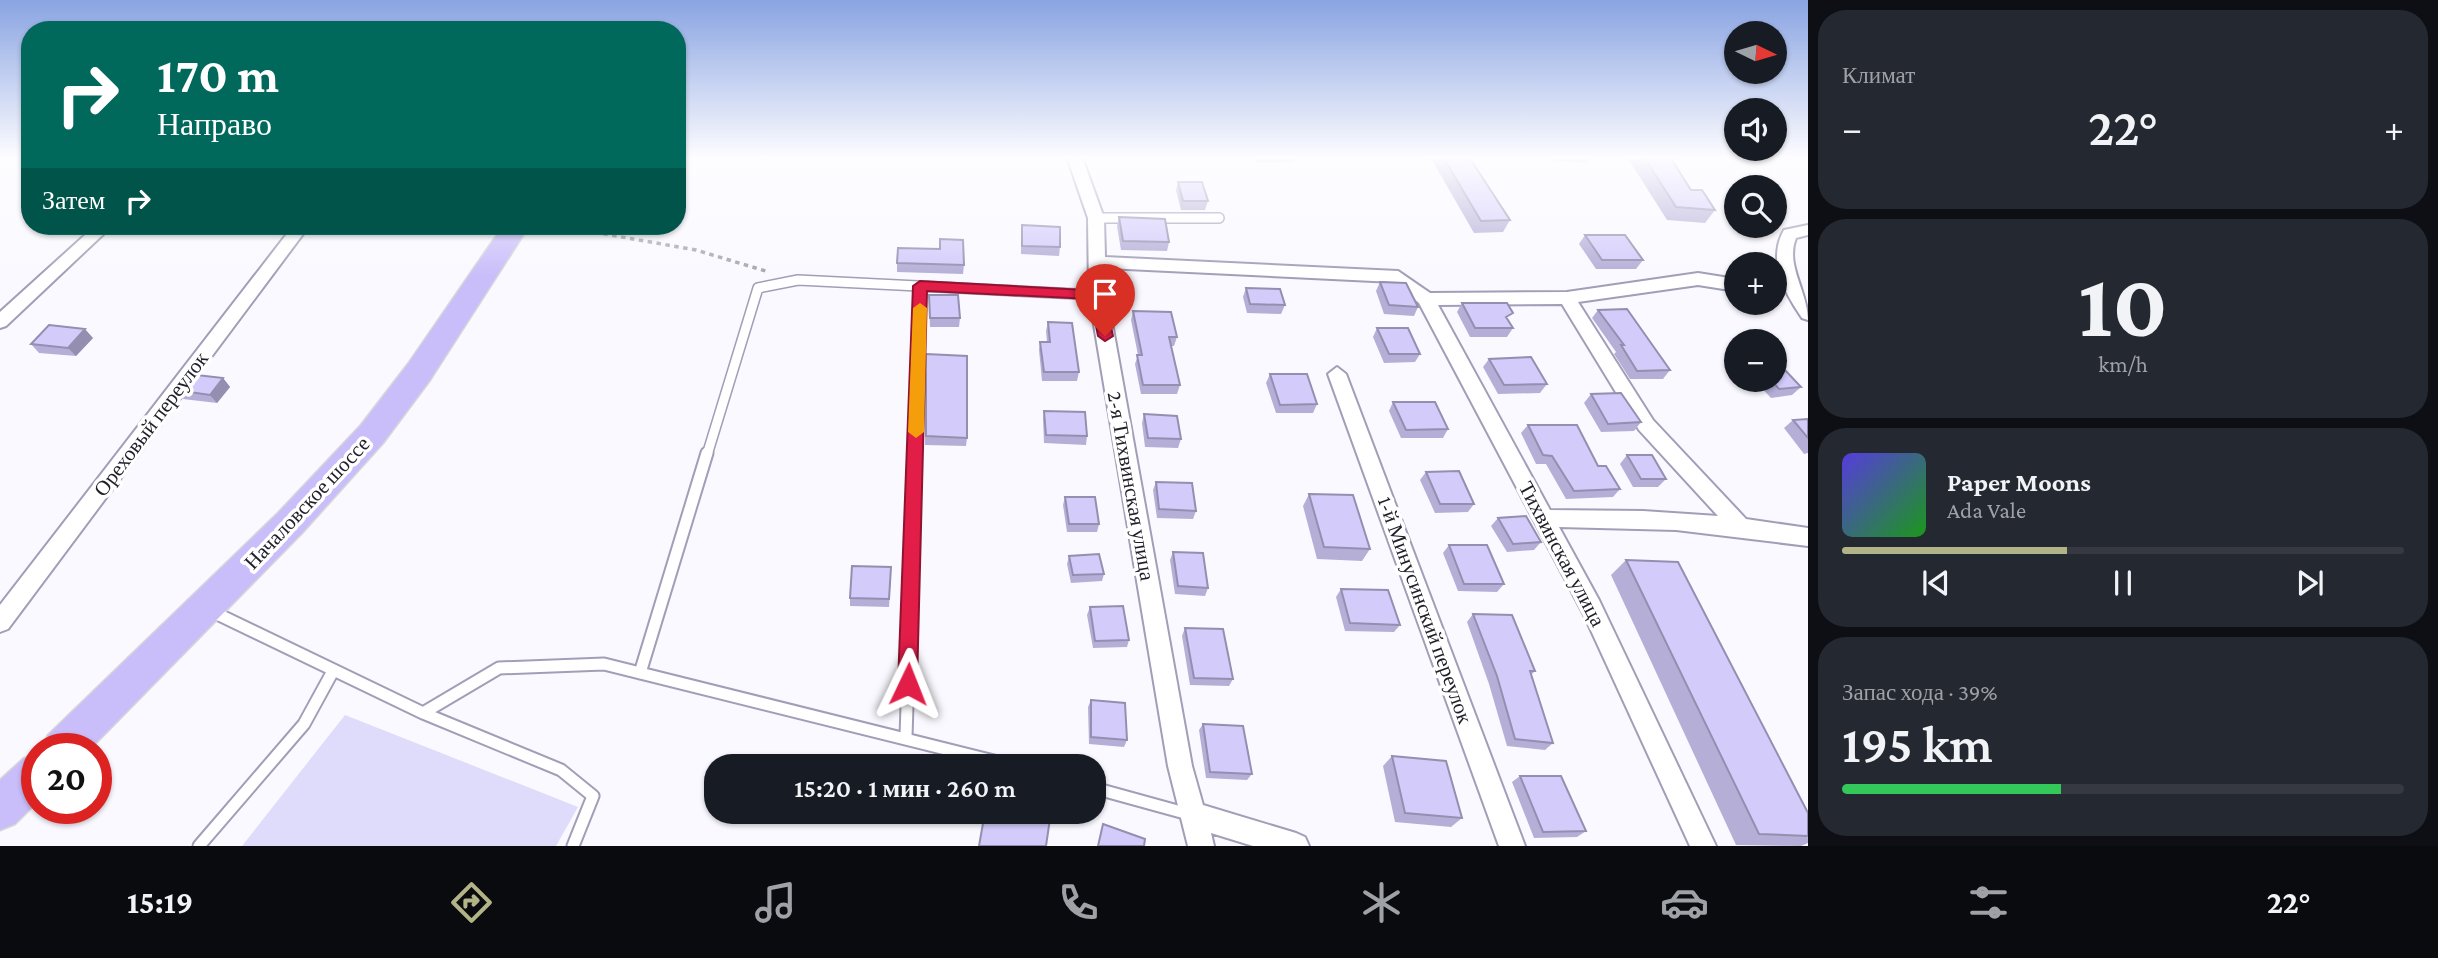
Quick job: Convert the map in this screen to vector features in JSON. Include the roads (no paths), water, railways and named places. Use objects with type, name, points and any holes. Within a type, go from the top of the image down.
[{"type":"main road","name":"Началовское шоссе","points":[[78,733],[290,523],[372,434],[427,361],[510,235]]},
{"type":"main road","points":[[0,809],[21,789]]},
{"type":"street","name":"2-я Тихвинская улица","points":[[1088,196],[1096,218],[1098,295],[1180,766],[1201,846]]},
{"type":"street","points":[[1808,230],[1790,234],[1783,250],[1793,292],[1808,314]]},
{"type":"street","points":[[0,323],[94,235]]},
{"type":"street","name":"Ореховый переулок","points":[[0,622],[294,235]]},
{"type":"street","name":"Тихвинская улица","points":[[1097,262],[1398,277],[1426,299],[1591,607],[1703,846]]},
{"type":"street","points":[[1426,299],[1567,298],[1698,279],[1724,283]]},
{"type":"street","points":[[1787,293],[1793,292]]},
{"type":"street","points":[[1567,298],[1646,425],[1738,524]]},
{"type":"street","name":"1-й Минусинский переулок","points":[[1337,374],[1513,846]]},
{"type":"street","points":[[1544,519],[1608,517],[1738,524],[1808,537]]},
{"type":"street","points":[[1192,815],[1296,846]]},
{"type":"lane","points":[[1096,218],[1219,218]]},
{"type":"lane","points":[[640,673],[758,288],[798,280],[1098,295]]},
{"type":"lane","points":[[906,737],[920,286]]},
{"type":"lane","points":[[206,608],[423,713],[561,769],[593,796],[573,846]]},
{"type":"lane","points":[[423,713],[499,668],[604,664],[969,754]]},
{"type":"lane","points":[[199,846],[304,724],[333,671]]},
{"type":"lane","points":[[1106,791],[1192,815]]}]
